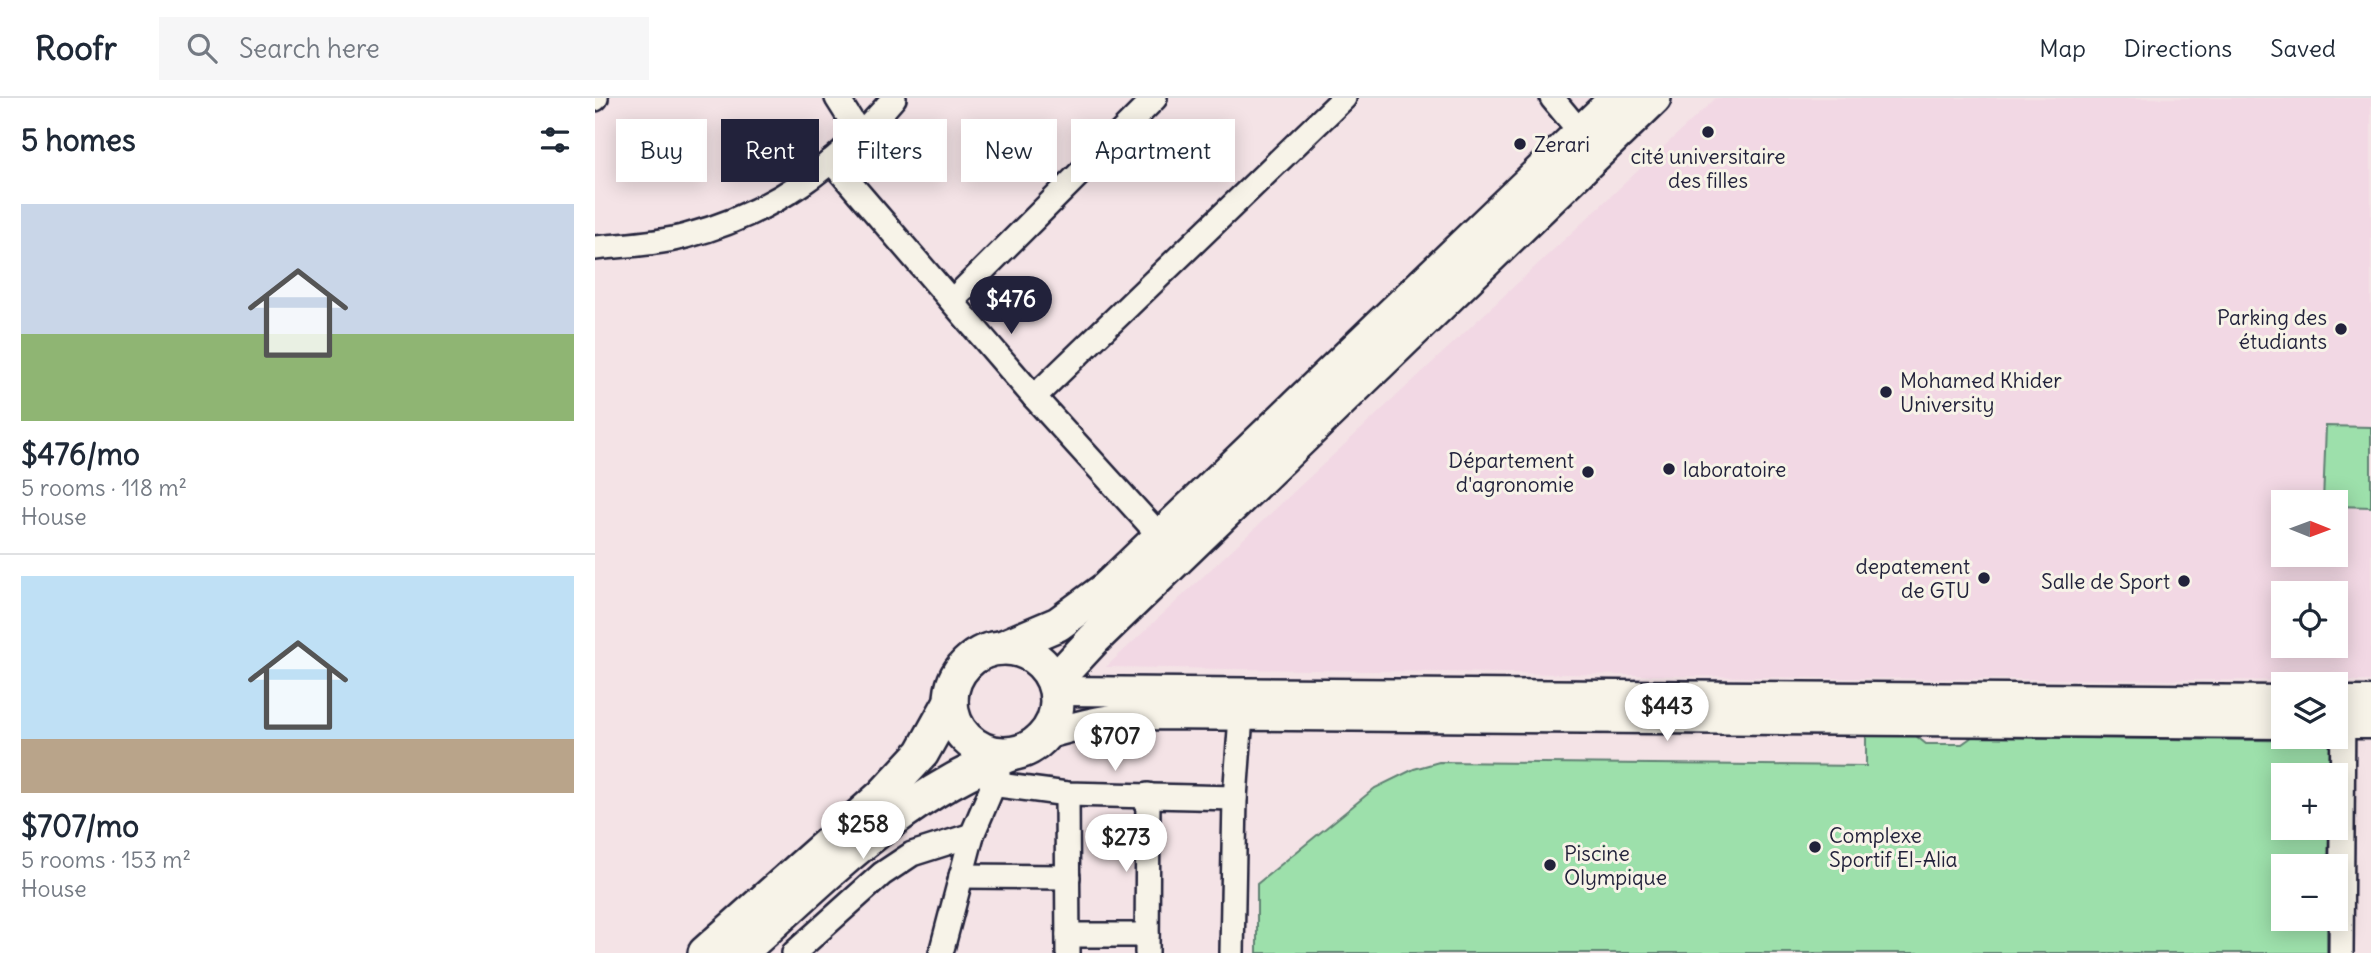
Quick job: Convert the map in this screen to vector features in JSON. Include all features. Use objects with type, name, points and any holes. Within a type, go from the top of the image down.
[{"type":"highway","points":[[705,953],[900,778],[922,753],[951,701],[958,675],[966,664],[976,656],[1058,624],[1074,614],[1161,537],[1617,98]]},
{"type":"highway","points":[[1055,687],[1094,639],[1654,98]]},
{"type":"highway","points":[[740,953],[898,816],[931,792],[986,763],[1035,744],[1045,735],[1053,722],[1055,687],[1048,670],[1027,653],[1001,648]]},
{"type":"highway","points":[[951,701],[954,718],[963,734],[985,750],[1011,754]]},
{"type":"main road","points":[[1055,687],[2271,700]]},
{"type":"main road","points":[[2348,714],[2371,701]]},
{"type":"main road","points":[[1045,735],[1123,716],[2271,724]]},
{"type":"street","points":[[837,98],[850,119]]},
{"type":"street","points":[[876,119],[894,98]]},
{"type":"street","points":[[952,302],[1156,98]]},
{"type":"street","points":[[1034,397],[1344,98]]},
{"type":"street","points":[[1552,98],[1581,133]]},
{"type":"street","points":[[595,248],[659,242],[729,222],[803,185],[831,162],[1034,397],[1161,537]]},
{"type":"street","points":[[1231,953],[1235,798],[1241,716]]},
{"type":"street","points":[[2341,953],[2345,749]]},
{"type":"street","points":[[941,953],[972,835],[991,784],[1011,754]]},
{"type":"street","points":[[991,784],[1067,794],[1235,798]]},
{"type":"street","points":[[1067,794],[1068,944],[1147,944],[1148,795]]},
{"type":"street","points":[[794,953],[882,874],[912,854],[972,835]]},
{"type":"street","points":[[961,876],[1068,877]]},
{"type":"shaded area","name":"Mohamed Khider University","points":[[1716,98],[2371,98],[2371,681],[2348,681],[2348,672],[2271,672],[2271,680],[1829,678],[1106,667]]},
{"type":"green space","points":[[2326,426],[2371,427],[2371,507],[2349,506],[2349,490],[2323,490]]},
{"type":"green space","name":"Complexe Sportif El-Alia","points":[[1866,735],[1916,736],[1926,744],[1962,744],[1972,737],[2271,740],[2271,749],[2330,749],[2329,763],[2271,763],[2271,840],[2329,840],[2328,854],[2271,854],[2271,931],[2327,931],[2327,953],[1257,953],[1257,884],[1375,788],[1414,769],[1439,762],[1866,766]]},
{"type":"place","name":"cité universitaire des filles","points":[[1708,132]]},
{"type":"place","name":"Zerari","points":[[1520,144]]},
{"type":"place","name":"Parking des étudiants","points":[[2341,329]]},
{"type":"place","name":"Mohamed Khider University","points":[[1886,392]]},
{"type":"place","name":"laboratoire","points":[[1669,469]]},
{"type":"place","name":"Département d'agronomie","points":[[1588,472]]},
{"type":"place","name":"depatement de GTU","points":[[1984,578]]},
{"type":"place","name":"Salle de Sport","points":[[2184,581]]},
{"type":"place","name":"Complexe Sportif El-Alia","points":[[1815,847]]},
{"type":"place","name":"Piscine Olympique","points":[[1550,865]]}]
